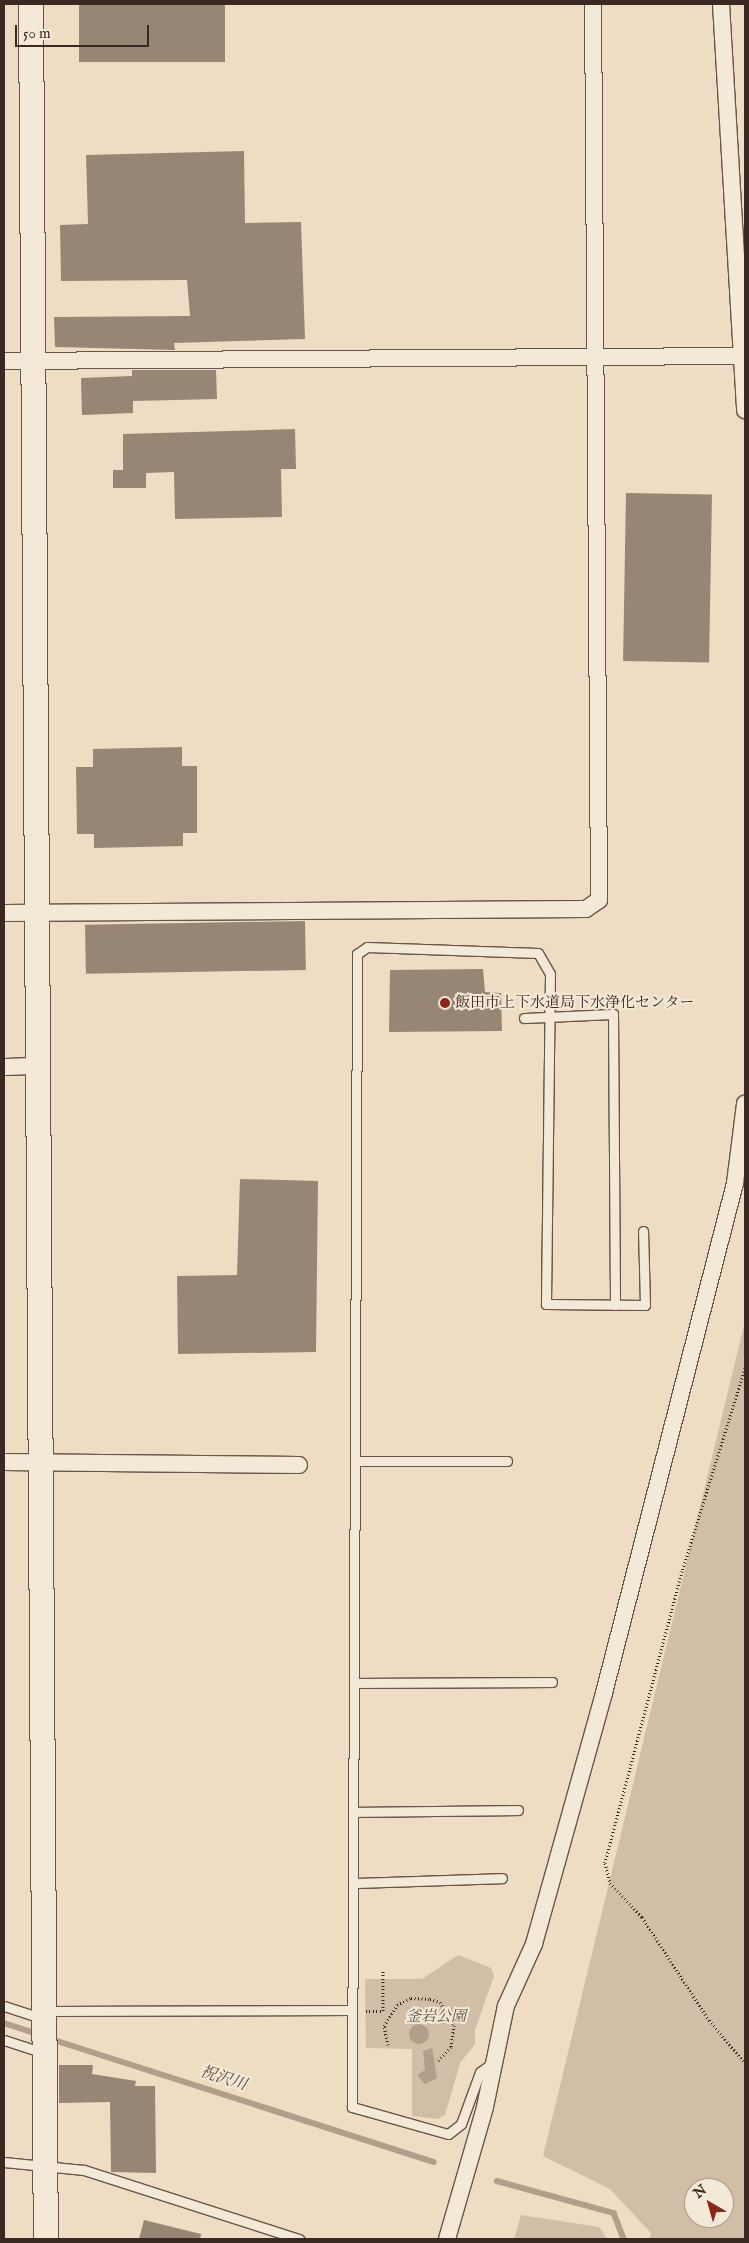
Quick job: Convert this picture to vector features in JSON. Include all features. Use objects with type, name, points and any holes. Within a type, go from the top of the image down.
[{"type":"street","points":[[31,4],[46,2239]]},
{"type":"street","points":[[4,913],[586,909],[599,900],[593,4]]},
{"type":"street","points":[[721,4],[745,410]]},
{"type":"street","points":[[4,361],[596,359],[742,356]]},
{"type":"street","points":[[4,1067],[38,1066]]},
{"type":"street","points":[[447,2239],[496,2061],[506,2006],[534,1944],[604,1692],[735,1183],[745,1104]]},
{"type":"street","points":[[4,1462],[299,1465]]},
{"type":"lane","points":[[496,2061],[480,2072],[461,2124],[448,2134],[352,2107],[357,954],[367,947],[538,953],[550,974],[546,1304],[645,1305],[643,1231]]},
{"type":"lane","points":[[524,1018],[613,1014],[615,1305]]},
{"type":"lane","points":[[355,1461],[507,1461]]},
{"type":"lane","points":[[354,1683],[552,1682]]},
{"type":"lane","points":[[353,1812],[518,1810]]},
{"type":"lane","points":[[353,1883],[502,1878]]},
{"type":"lane","points":[[4,2006],[46,2019],[352,2010]]},
{"type":"lane","points":[[4,2040],[46,2052]]},
{"type":"lane","points":[[4,2162],[46,2168],[84,2170],[299,2239]]},
{"type":"path","points":[[745,1368],[682,1571],[604,1863],[610,1883],[642,1917],[709,2020],[745,2063]]},
{"type":"path","points":[[383,1969],[383,2011]]},
{"type":"path","points":[[388,2045],[384,2026],[391,2011],[411,1998],[440,2002],[448,2012],[455,2037],[446,2056],[438,2060]]},
{"type":"path","points":[[352,2010],[391,2011]]},
{"type":"green space","points":[[745,1321],[745,2239],[650,2239],[651,2233],[610,2189],[543,2156]]},
{"type":"green space","name":"釜岩公園","points":[[458,1955],[491,1968],[494,1976],[475,2030],[475,2044],[460,2063],[445,2115],[438,2119],[412,2116],[412,2049],[366,2048],[365,1979],[422,1979]]},
{"type":"green space","points":[[521,2215],[599,2227],[607,2239],[514,2239]]},
{"type":"shaded area","points":[[415,2024],[423,2024],[429,2030],[429,2038],[423,2044],[415,2044],[409,2038],[409,2030]]},
{"type":"shaded area","points":[[432,2048],[437,2078],[425,2084],[417,2075],[425,2070],[423,2051]]},
{"type":"building","points":[[79,4],[225,4],[225,62],[79,62]]},
{"type":"building","points":[[244,151],[245,223],[301,222],[305,339],[174,343],[175,350],[55,347],[54,317],[190,316],[187,280],[61,281],[60,225],[88,224],[86,155]]},
{"type":"building","points":[[132,370],[216,370],[217,399],[133,401],[133,413],[82,415],[81,378],[132,376]]},
{"type":"building","points":[[295,429],[296,469],[281,469],[282,517],[175,519],[174,472],[146,473],[146,488],[113,488],[113,470],[123,470],[123,434]]},
{"type":"building","points":[[626,493],[712,495],[709,662],[623,661]]},
{"type":"building","points":[[182,747],[182,766],[197,766],[197,833],[183,833],[183,846],[94,848],[94,834],[77,834],[76,767],[93,767],[93,749]]},
{"type":"building","points":[[305,921],[306,970],[86,974],[85,925]]},
{"type":"building","name":"飯田市上下水道局下水浄化センター","points":[[483,969],[485,992],[501,993],[502,1031],[389,1032],[390,970]]},
{"type":"building","points":[[240,1179],[318,1181],[316,1352],[178,1354],[177,1276],[237,1275]]},
{"type":"building","points":[[59,2065],[93,2065],[92,2074],[136,2081],[135,2086],[155,2086],[156,2173],[111,2172],[110,2102],[59,2103]]},
{"type":"building","points":[[144,2220],[201,2234],[200,2239],[139,2239]]},
{"type":"waterway","name":"祝沢川","points":[[4,2023],[40,2035]]},
{"type":"waterway","name":"祝沢川","points":[[51,2039],[434,2162]]},
{"type":"waterway","name":"祝沢川","points":[[497,2181],[614,2213],[624,2239]]},
{"type":"place","name":"飯田市上下水道局下水浄化センター","points":[[445,1003]]}]
